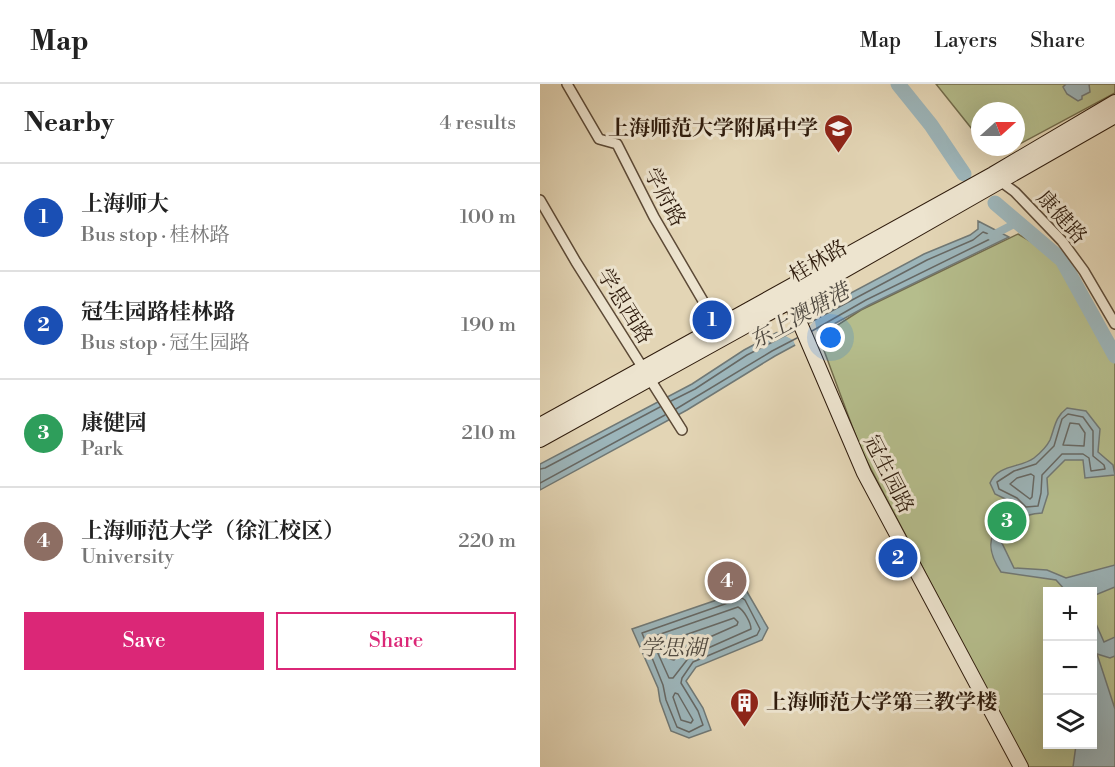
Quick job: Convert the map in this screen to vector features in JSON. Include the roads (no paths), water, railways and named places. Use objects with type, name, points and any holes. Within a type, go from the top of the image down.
[{"type":"main road","name":"桂林路","points":[[996,178],[1115,102]]},
{"type":"main road","name":"桂林路","points":[[540,425],[646,373],[996,178],[1115,116]]},
{"type":"main road","name":"冠生园路","points":[[788,295],[864,473],[1021,767]]},
{"type":"main road","name":"桂林路","points":[[540,440],[646,373]]},
{"type":"street","name":"学府路","points":[[567,84],[600,139],[617,144],[654,217],[706,306]]},
{"type":"street","name":"康健路","points":[[996,178],[1015,192],[1062,241],[1084,271],[1115,324]]},
{"type":"street","name":"学思西路","points":[[540,200],[576,262],[680,427]]},
{"type":"water","points":[[1066,84],[1089,84],[1090,92],[1078,101],[1067,94],[1063,87]]},
{"type":"water","points":[[978,221],[1009,237],[869,305],[775,356],[687,410],[540,490],[540,464],[692,384],[744,350],[924,254],[970,235],[978,229]]},
{"type":"water","points":[[1067,408],[1086,411],[1100,429],[1098,452],[1113,465],[1115,475],[1085,478],[1083,460],[1065,460],[1047,478],[1048,494],[1042,513],[1028,515],[1017,521],[1001,541],[1014,568],[1047,570],[1066,578],[1115,565],[1115,587],[1097,594],[1097,587],[1062,587],[1056,580],[1001,572],[992,554],[992,536],[1001,524],[1020,510],[1014,503],[995,494],[990,483],[998,472],[1034,458],[1047,445],[1063,411]]},
{"type":"water","name":"学思湖","points":[[746,590],[768,628],[762,640],[696,667],[686,681],[703,708],[711,730],[689,738],[671,731],[660,701],[658,688],[632,629]]},
{"type":"water","points":[[1097,626],[1104,642],[1115,637],[1115,656],[1110,658],[1097,654]]},
{"type":"water","points":[[1097,654],[1115,709],[1115,767],[1073,767],[1075,749],[1097,749]]},
{"type":"waterway","points":[[898,84],[931,125],[964,174]]},
{"type":"waterway","points":[[995,203],[1062,260],[1115,356]]},
{"type":"waterway","name":"东上澳塘港","points":[[991,236],[1016,223]]},
{"type":"place","name":"上海师范大学附属中学","points":[[839,154]]},
{"type":"place","name":"上海师大","points":[[712,320]]},
{"type":"place","name":"康健园","points":[[1007,521]]},
{"type":"place","name":"冠生园路桂林路","points":[[898,558]]},
{"type":"place","name":"上海师范大学（徐汇校区）","points":[[727,581]]},
{"type":"place","name":"上海师范大学第三教学楼","points":[[745,728]]}]
